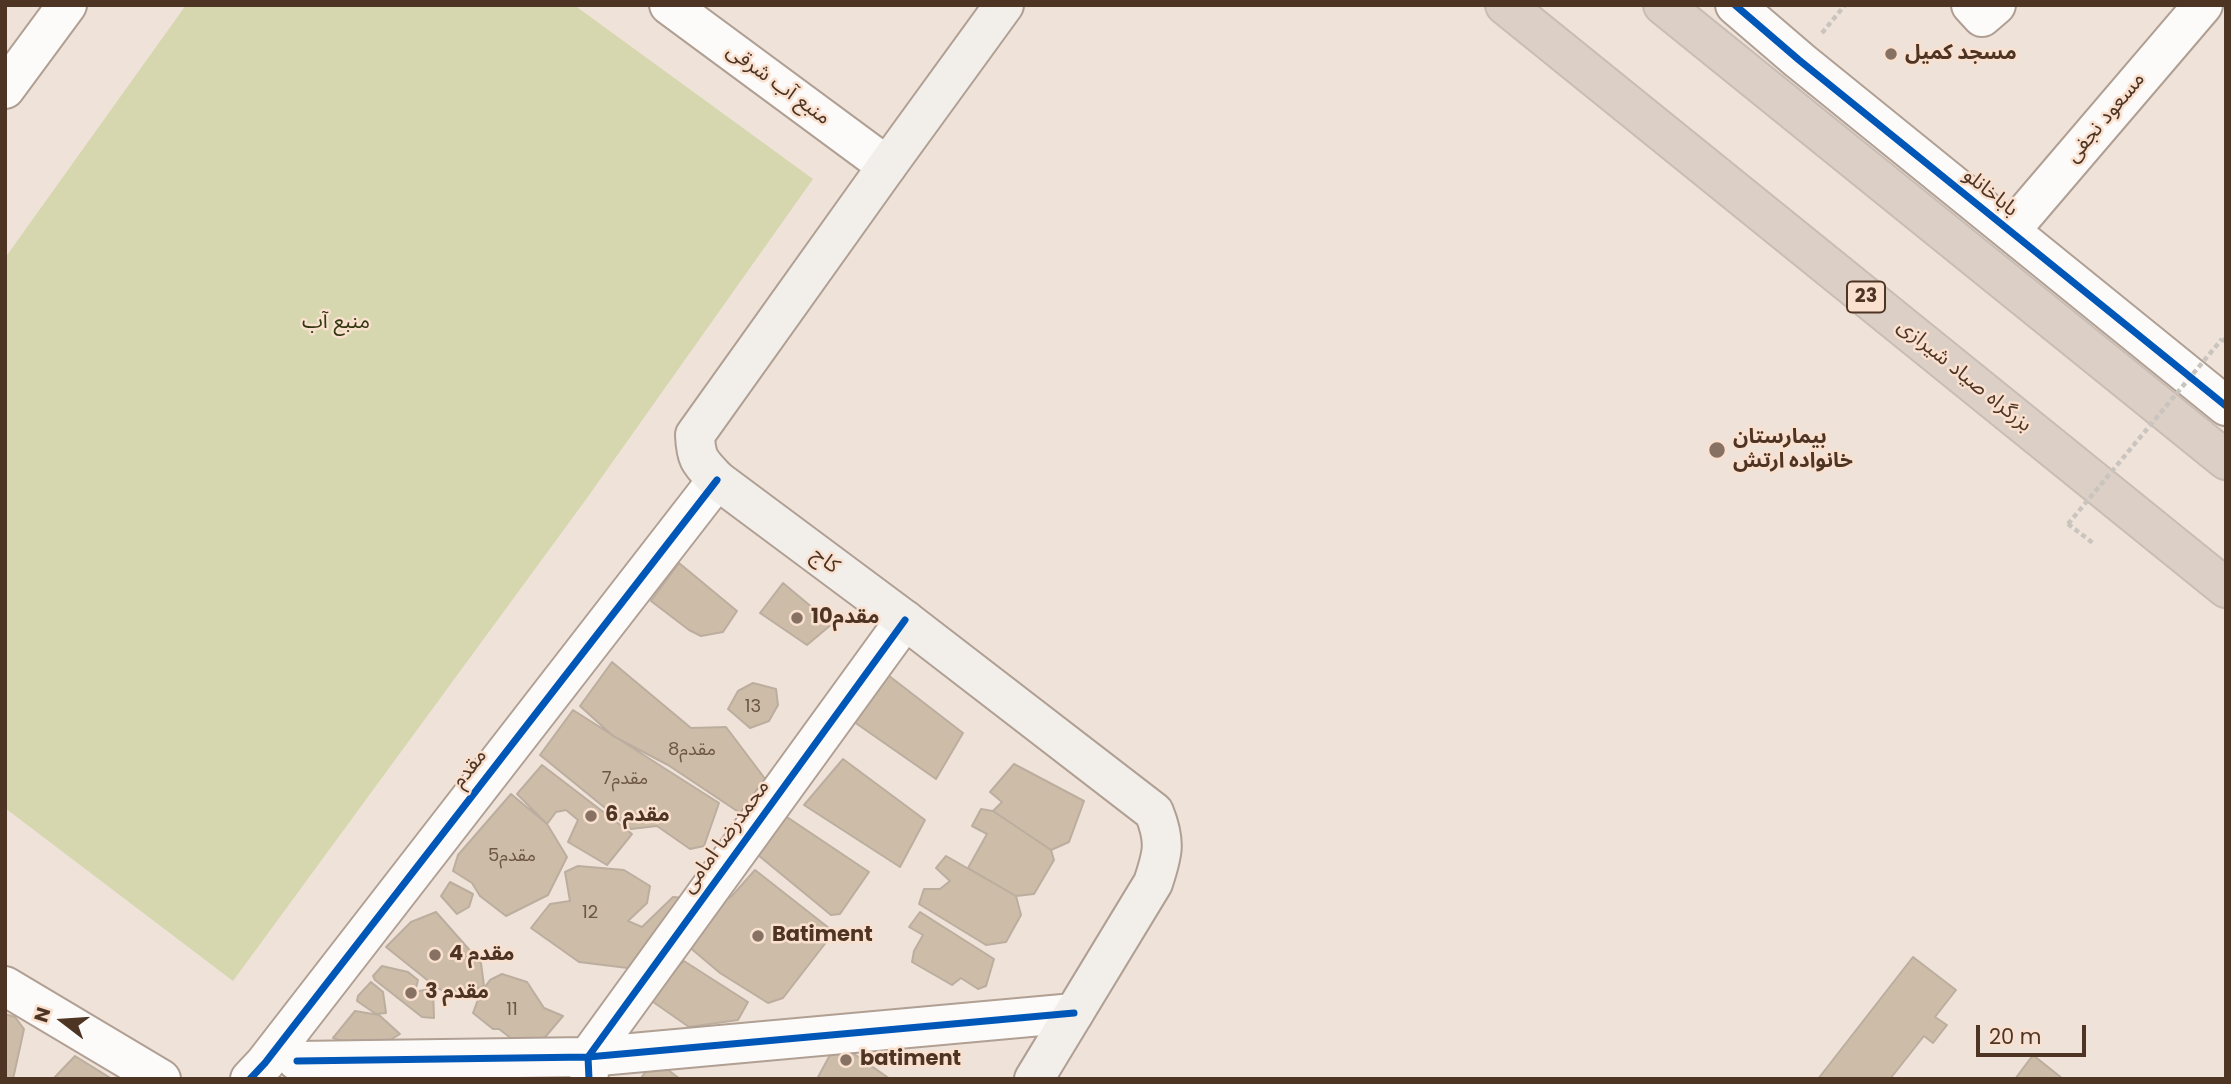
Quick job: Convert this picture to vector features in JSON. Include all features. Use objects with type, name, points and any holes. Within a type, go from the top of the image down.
[{"type":"highway","name":"بزرگراه صیاد شیرازی","points":[[1506,5],[2226,588]]},
{"type":"highway","points":[[1662,5],[2226,460]]},
{"type":"main road","name":"کاج","points":[[1004,5],[695,435],[696,453],[717,480],[905,620],[1154,812],[1162,832],[1162,857],[1153,883],[1034,1079]]},
{"type":"street","points":[[5,89],[67,5]]},
{"type":"street","name":"منبع آب شرقی","points":[[669,5],[887,166]]},
{"type":"street","name":"باباخانلو","points":[[1735,5],[2226,406]]},
{"type":"street","points":[[1971,5],[1982,17],[1996,5]]},
{"type":"street","name":"مسعود نجفی","points":[[2010,232],[2203,5]]},
{"type":"street","name":"مقدم","points":[[250,1079],[717,480]]},
{"type":"street","name":"محمدرضا امامی","points":[[589,1068],[905,620]]},
{"type":"street","points":[[5,986],[161,1079]]},
{"type":"street","points":[[297,1061],[589,1068],[1074,1013]]},
{"type":"path","points":[[2094,543],[2068,524],[2224,341]]},
{"type":"green space","name":"منبع آب","points":[[186,5],[574,5],[813,179],[587,498],[233,981],[5,808],[5,258]]},
{"type":"building","points":[[679,563],[737,611],[723,632],[701,636],[651,601]]},
{"type":"building","name":"10مقدم","points":[[783,583],[832,624],[807,645],[760,613]]},
{"type":"building","points":[[612,662],[691,728],[726,727],[772,788],[740,813],[668,765],[613,736],[580,706]]},
{"type":"building","points":[[884,672],[963,733],[936,779],[847,717]]},
{"type":"building","points":[[753,683],[776,689],[778,705],[769,721],[750,728],[728,709],[738,691]]},
{"type":"building","points":[[573,710],[719,803],[704,846],[690,849],[657,826],[631,829],[540,755]]},
{"type":"building","name":"Batiment","points":[[843,759],[925,820],[900,867],[804,805]]},
{"type":"building","points":[[1014,764],[1084,801],[1069,842],[1051,850],[993,811],[1002,802],[990,792]]},
{"type":"building","name":"6 مقدم","points":[[542,765],[632,834],[607,865],[568,842],[578,820],[566,810],[556,812],[547,824],[517,794]]},
{"type":"building","points":[[511,794],[547,824],[567,857],[548,895],[506,916],[480,896],[472,883],[453,871],[458,855]]},
{"type":"building","points":[[981,809],[993,811],[1051,850],[1054,860],[1034,894],[1016,896],[968,868],[987,834],[972,826]]},
{"type":"building","name":"Batiment","points":[[778,811],[869,872],[840,914],[831,915],[747,846]]},
{"type":"building","name":"Batiment","points":[[946,856],[1016,896],[1021,915],[1006,942],[986,945],[919,904],[924,889],[940,889],[950,881],[936,868]]},
{"type":"building","points":[[578,866],[624,870],[650,886],[647,903],[628,921],[642,927],[673,897],[697,899],[636,969],[579,962],[531,928],[550,904],[570,901],[565,872]]},
{"type":"building","name":"Batiment","points":[[755,870],[834,932],[783,998],[768,1003],[720,973],[681,940],[717,900],[731,897]]},
{"type":"building","points":[[450,882],[473,894],[469,907],[457,914],[441,896]]},
{"type":"building","name":"4 مقدم","points":[[436,912],[481,963],[484,986],[457,999],[436,987],[386,947],[411,922]]},
{"type":"building","name":"Batiment","points":[[920,912],[994,959],[986,986],[978,989],[961,978],[952,985],[912,962],[914,951],[923,935],[909,927]]},
{"type":"building","points":[[1913,957],[1956,990],[1935,1017],[1947,1025],[1933,1043],[1924,1036],[1890,1079],[1818,1079]]},
{"type":"building","name":"Batiment","points":[[684,961],[748,1002],[738,1020],[689,1027],[646,997]]},
{"type":"building","name":"3 مقدم","points":[[382,966],[408,972],[418,980],[415,992],[433,988],[434,1018],[422,1017],[375,980],[373,976]]},
{"type":"building","points":[[502,974],[527,982],[544,1008],[563,1016],[541,1042],[516,1042],[473,1013],[480,994],[490,980]]},
{"type":"building","points":[[371,982],[383,992],[386,1013],[376,1014],[357,1001],[358,996]]},
{"type":"building","points":[[355,1011],[379,1015],[400,1034],[387,1042],[350,1044],[333,1038]]},
{"type":"building","points":[[5,1014],[15,1017],[24,1029],[13,1079],[5,1079]]},
{"type":"building","name":"batiment","points":[[837,1042],[890,1079],[817,1079]]},
{"type":"building","points":[[2033,1055],[2063,1079],[2015,1079]]},
{"type":"building","points":[[75,1056],[112,1079],[53,1079]]},
{"type":"building","points":[[655,1060],[680,1079],[640,1079]]},
{"type":"cycle path","points":[[1735,5],[1799,60],[2226,406]]},
{"type":"cycle path","points":[[250,1079],[717,480]]},
{"type":"cycle path","points":[[589,1079],[588,1057],[905,620]]},
{"type":"cycle path","points":[[297,1061],[588,1057],[1074,1013]]},
{"type":"place","name":"مسجد کمیل","points":[[1891,54]]},
{"type":"place","name":"بیمارستان خانواده ارتش","points":[[1717,450]]},
{"type":"place","name":"10مقدم","points":[[797,618]]},
{"type":"place","name":"6 مقدم","points":[[591,816]]},
{"type":"place","name":"Batiment","points":[[758,936]]},
{"type":"place","name":"4 مقدم","points":[[435,955]]},
{"type":"place","name":"3 مقدم","points":[[411,993]]},
{"type":"place","name":"batiment","points":[[846,1060]]}]
